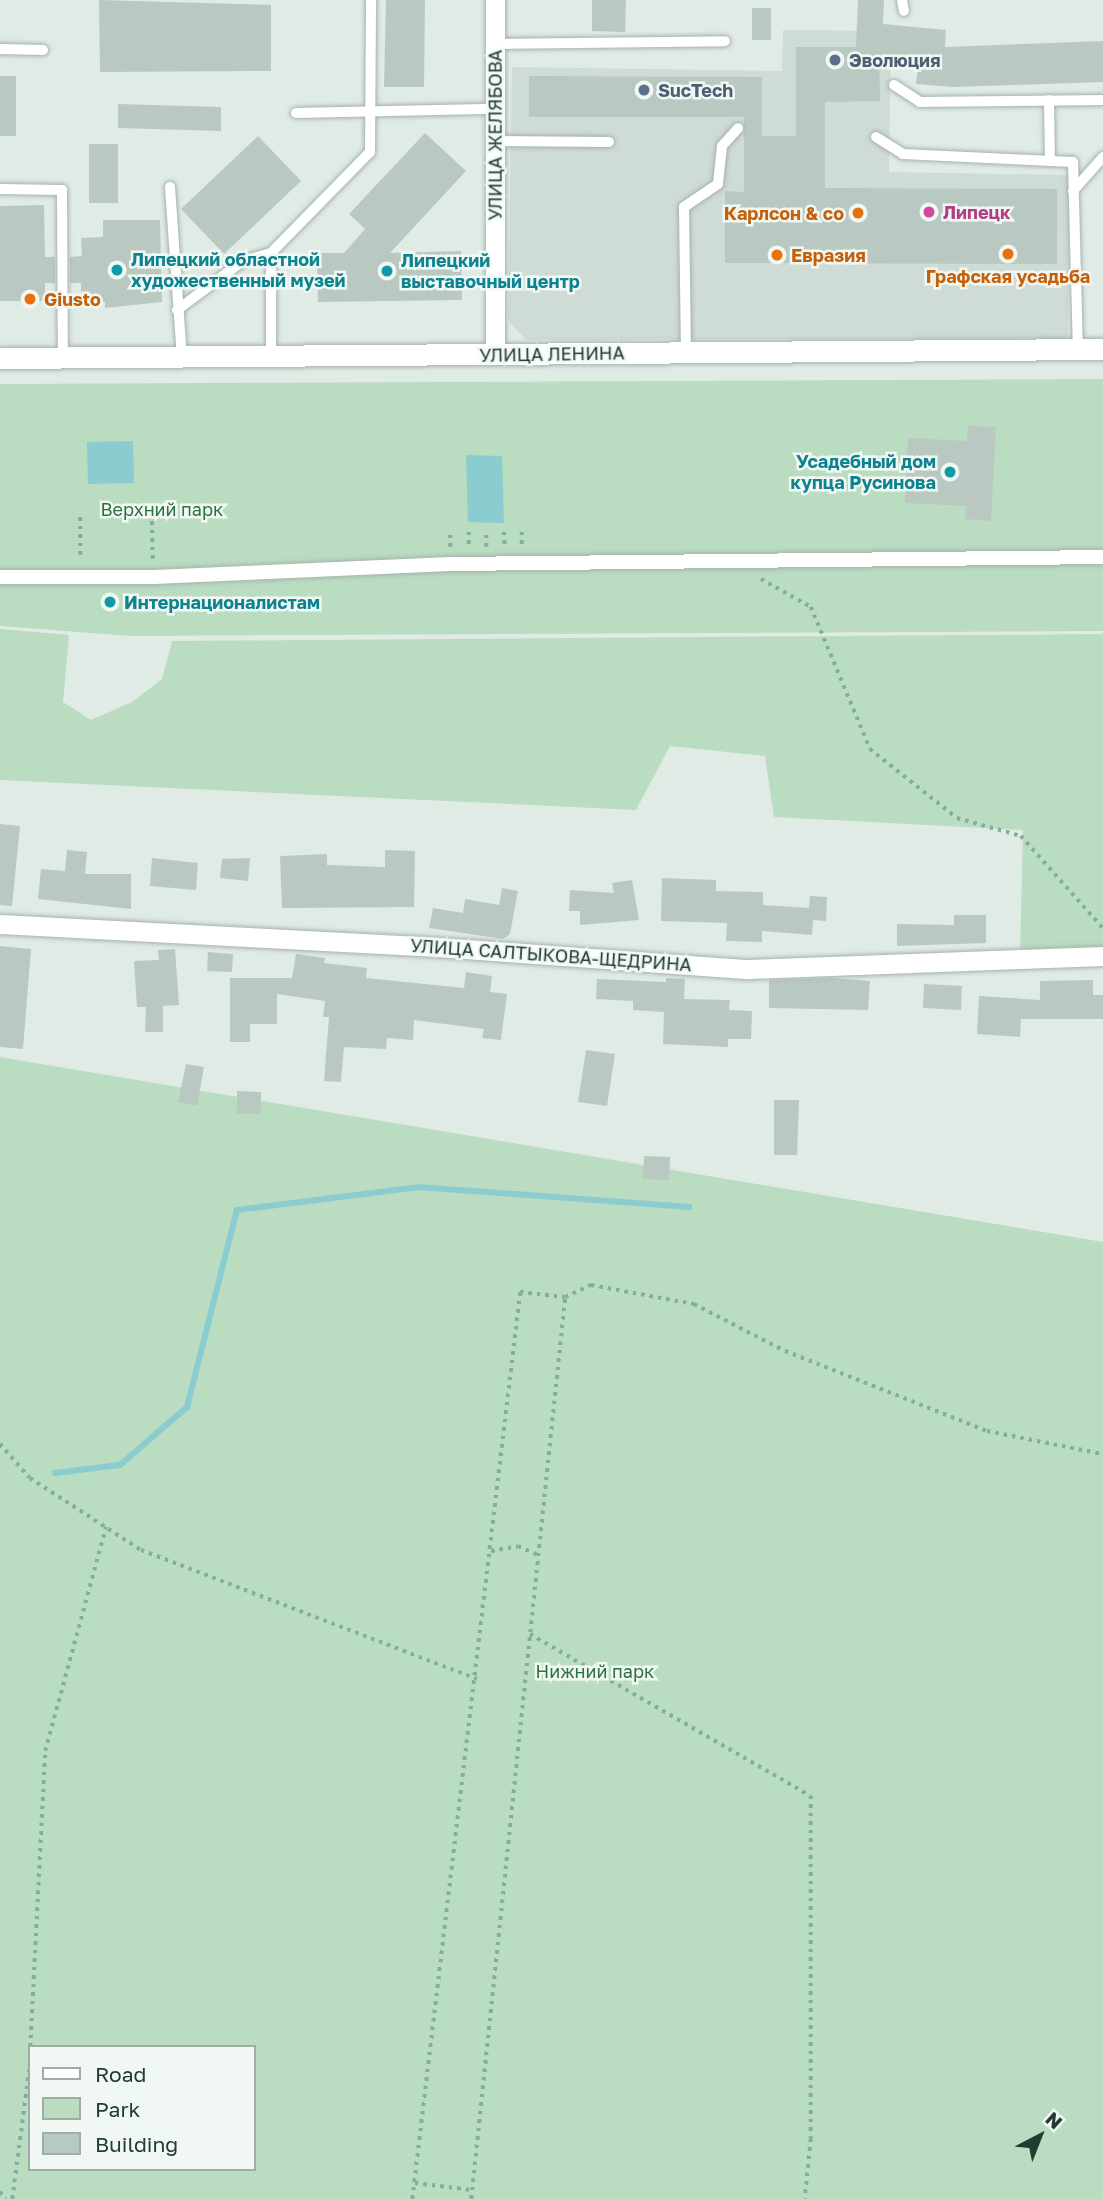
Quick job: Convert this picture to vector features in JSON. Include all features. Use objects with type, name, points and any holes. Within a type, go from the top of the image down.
[{"type":"street","name":"УЛИЦА ЖЕЛЯБОВА","points":[[495,0],[495,355]]},
{"type":"street","name":"УЛИЦА ЛЕНИНА","points":[[0,358],[1103,349]]},
{"type":"street","points":[[0,577],[154,577],[450,564],[1103,557]]},
{"type":"street","name":"УЛИЦА САЛТЫКОВА-ЩЕДРИНА","points":[[0,924],[438,947],[748,970],[1103,956]]},
{"type":"lane","points":[[177,310],[243,261],[271,253],[370,152],[371,0]]},
{"type":"lane","points":[[495,44],[725,41]]},
{"type":"lane","points":[[0,49],[43,50]]},
{"type":"lane","points":[[894,85],[920,102],[1103,100]]},
{"type":"lane","points":[[1049,100],[1050,160]]},
{"type":"lane","points":[[296,113],[495,109]]},
{"type":"lane","points":[[686,351],[684,207],[718,184],[722,146],[738,128]]},
{"type":"lane","points":[[877,137],[903,154],[1073,162],[1078,349]]},
{"type":"lane","points":[[495,141],[608,142]]},
{"type":"lane","points":[[1073,191],[1103,157]]},
{"type":"lane","points":[[170,187],[182,358]]},
{"type":"lane","points":[[0,189],[62,190],[63,357]]},
{"type":"lane","points":[[271,253],[271,356]]},
{"type":"path","points":[[80,513],[80,555]]},
{"type":"path","points":[[152,513],[153,561]]},
{"type":"path","points":[[730,561],[811,607],[870,749],[957,818],[1021,836],[1103,928]]},
{"type":"path","points":[[412,2199],[477,1679],[489,1551],[520,1292],[565,1297],[592,1285],[694,1304],[785,1351],[987,1431],[1103,1454]]},
{"type":"path","points":[[471,2199],[565,1297]]},
{"type":"path","points":[[0,1444],[30,1478],[141,1550],[477,1679]]},
{"type":"path","points":[[30,2045],[45,1751],[106,1527]]},
{"type":"path","points":[[489,1551],[518,1546],[538,1555]]},
{"type":"path","points":[[530,1634],[811,1797],[811,2139],[805,2199]]},
{"type":"path","points":[[12,2199],[28,2077]]},
{"type":"path","points":[[414,2183],[472,2190]]},
{"type":"path","points":[[0,2192],[6,2199]]},
{"type":"shaded area","points":[[783,30],[891,31],[889,172],[1069,175],[1068,338],[526,340],[508,320],[512,67],[782,71]]},
{"type":"green space","name":"Верхний парк","points":[[1103,379],[1103,631],[130,636],[0,626],[0,384]]},
{"type":"green space","points":[[0,629],[69,635],[63,702],[91,720],[132,702],[162,679],[172,641],[1103,634],[1103,951],[1020,954],[1023,830],[774,817],[765,756],[670,746],[636,810],[0,780]]},
{"type":"green space","name":"Нижний парк","points":[[0,1057],[1103,1242],[1103,2199],[0,2199]]},
{"type":"water","points":[[133,441],[134,483],[88,484],[87,442]]},
{"type":"water","points":[[466,455],[502,456],[504,523],[468,522]]},
{"type":"building","points":[[99,0],[271,5],[271,71],[100,72]]},
{"type":"building","points":[[386,0],[425,0],[424,87],[384,87]]},
{"type":"building","points":[[592,0],[626,0],[625,32],[592,31]]},
{"type":"building","points":[[858,0],[884,0],[883,24],[946,30],[945,47],[1103,41],[1103,82],[953,87],[916,84],[919,60],[879,56],[880,101],[825,102],[825,188],[1057,189],[1057,264],[725,263],[725,191],[744,192],[744,117],[529,117],[529,76],[762,77],[762,136],[796,136],[796,47],[856,47]]},
{"type":"building","points":[[752,8],[771,8],[771,40],[752,40]]},
{"type":"building","points":[[0,76],[16,76],[16,136],[0,136]]},
{"type":"building","points":[[118,104],[221,107],[221,131],[118,128]]},
{"type":"building","points":[[425,133],[466,171],[390,253],[461,251],[462,300],[318,302],[317,253],[344,253],[365,229],[349,214]]},
{"type":"building","points":[[258,136],[301,181],[224,254],[181,209]]},
{"type":"building","points":[[89,144],[118,144],[118,203],[89,203]]},
{"type":"building","points":[[44,205],[45,257],[55,257],[55,283],[45,283],[45,301],[0,301],[0,206]]},
{"type":"building","name":"Липецкий областной художественный музей","points":[[103,220],[160,220],[162,302],[105,308],[105,302],[81,302],[81,283],[70,283],[70,257],[82,256],[81,238],[103,237]]},
{"type":"building","name":"Усадебный дом купца Русинова","points":[[968,426],[996,427],[991,521],[965,519],[966,506],[905,503],[908,438],[967,441]]},
{"type":"building","points":[[0,824],[20,826],[12,906],[0,905]]},
{"type":"building","points":[[67,850],[87,852],[85,874],[131,874],[131,909],[38,899],[41,869],[65,871]]},
{"type":"building","points":[[385,850],[415,851],[414,907],[282,908],[280,856],[327,854],[327,865],[385,867]]},
{"type":"building","points":[[152,858],[198,863],[196,890],[150,886]]},
{"type":"building","points":[[250,858],[248,881],[220,878],[222,859]]},
{"type":"building","points":[[662,878],[716,880],[716,891],[763,892],[763,905],[809,908],[810,896],[827,897],[826,921],[813,920],[812,935],[762,931],[762,942],[726,941],[727,923],[661,921]]},
{"type":"building","points":[[632,880],[639,920],[580,925],[580,911],[569,911],[570,890],[614,893],[612,883]]},
{"type":"building","points":[[502,888],[518,891],[510,934],[503,939],[429,928],[433,908],[463,913],[465,899],[499,905]]},
{"type":"building","points":[[954,915],[986,915],[986,943],[897,946],[897,924],[954,925]]},
{"type":"building","points":[[0,946],[31,949],[23,1049],[0,1047]]},
{"type":"building","points":[[175,949],[179,1005],[163,1006],[163,1032],[145,1032],[146,1007],[137,1007],[134,961],[159,960],[158,950]]},
{"type":"building","points":[[208,952],[233,954],[232,972],[207,971]]},
{"type":"building","points":[[296,954],[325,958],[324,963],[367,968],[366,978],[464,988],[466,972],[492,976],[490,992],[507,994],[501,1040],[482,1038],[484,1029],[414,1020],[413,1040],[387,1038],[386,1049],[344,1047],[341,1082],[324,1081],[329,1017],[323,1017],[325,1001],[277,994],[277,1024],[250,1024],[250,1042],[230,1042],[230,978],[292,978]]},
{"type":"building","points":[[666,978],[685,979],[684,999],[730,1000],[729,1010],[752,1011],[751,1039],[728,1039],[728,1047],[663,1044],[664,1012],[633,1010],[633,1001],[596,999],[597,979],[666,982]]},
{"type":"building","points":[[833,978],[870,981],[868,1010],[769,1008],[769,980]]},
{"type":"building","points":[[1093,980],[1093,995],[1103,995],[1103,1019],[1021,1019],[1020,1037],[977,1034],[979,996],[1040,1000],[1040,981]]},
{"type":"building","points":[[924,984],[962,986],[961,1010],[923,1008]]},
{"type":"building","points":[[586,1050],[615,1054],[607,1106],[578,1102]]},
{"type":"building","points":[[186,1064],[204,1067],[197,1106],[178,1102]]},
{"type":"building","points":[[237,1091],[261,1092],[261,1114],[237,1114]]},
{"type":"building","points":[[774,1100],[799,1100],[797,1155],[774,1155]]},
{"type":"building","points":[[644,1156],[670,1157],[669,1180],[643,1179]]},
{"type":"waterway","points":[[55,1473],[120,1465],[187,1407],[237,1210],[418,1187],[689,1207]]},
{"type":"place","name":"Эволюция","points":[[835,60]]},
{"type":"place","name":"SucTech","points":[[644,90]]},
{"type":"place","name":"Липецк","points":[[929,212]]},
{"type":"place","name":"Карлсон & co","points":[[858,213]]},
{"type":"place","name":"Графская усадьба","points":[[1008,254]]},
{"type":"place","name":"Евразия","points":[[777,255]]},
{"type":"place","name":"Липецкий областной художественный музей","points":[[117,270]]},
{"type":"place","name":"Липецкий выставочный центр","points":[[387,271]]},
{"type":"place","name":"Giusto","points":[[30,299]]},
{"type":"place","name":"Усадебный дом купца Русинова","points":[[950,472]]},
{"type":"place","name":"Интернационалистам","points":[[110,602]]}]
